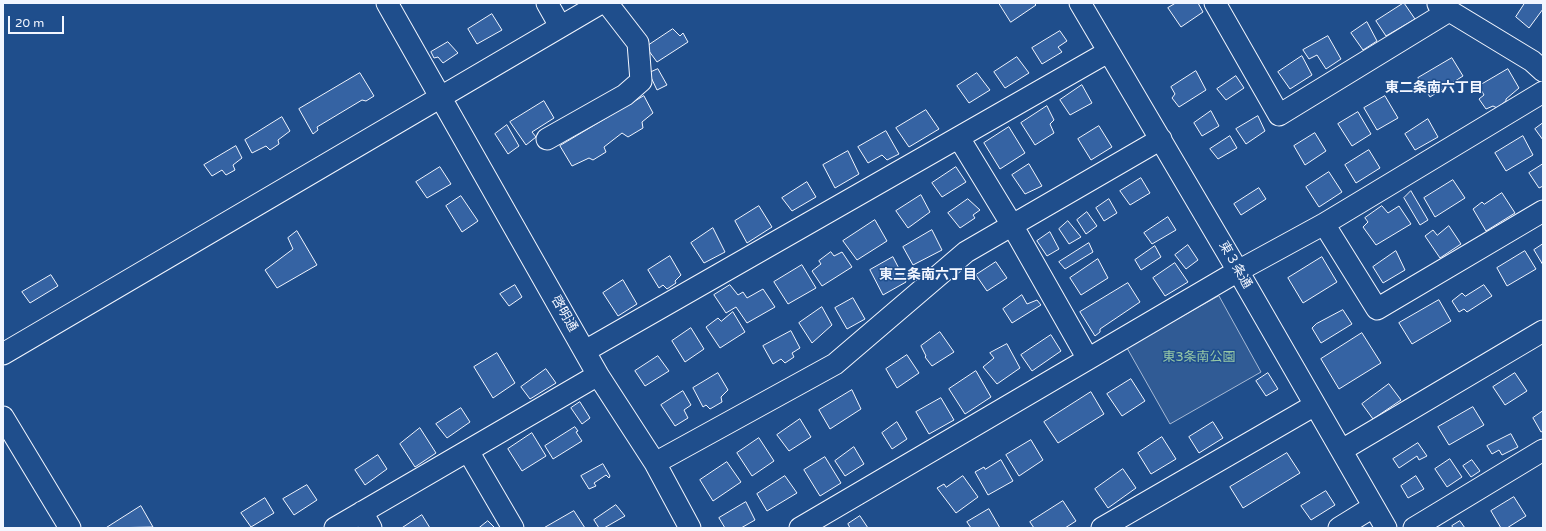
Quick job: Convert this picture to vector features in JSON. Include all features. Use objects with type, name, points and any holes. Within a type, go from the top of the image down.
[{"type":"street","name":"啓明通","points":[[387,3],[598,375],[655,463],[690,528]]},
{"type":"street","points":[[547,3],[560,26]]},
{"type":"street","points":[[3,354],[601,3]]},
{"type":"street","points":[[547,139],[625,95],[640,81],[638,43],[607,3]]},
{"type":"street","name":"東３条通","points":[[1080,3],[1238,271],[1386,528]]},
{"type":"street","points":[[1215,3],[1279,115],[1442,7],[1532,61],[1543,71]]},
{"type":"street","points":[[585,351],[1108,52]]},
{"type":"street","points":[[800,528],[1238,271],[1324,224],[1543,92]]},
{"type":"street","points":[[959,138],[1012,225],[1088,359]]},
{"type":"street","points":[[655,463],[835,364],[966,252],[1161,139]]},
{"type":"street","points":[[1324,224],[1377,309],[1543,211]]},
{"type":"street","points":[[1342,450],[1543,332]]},
{"type":"street","points":[[335,528],[366,520],[468,451],[598,375]]},
{"type":"street","points":[[1102,528],[1315,405]]},
{"type":"street","points":[[3,418],[70,528]]},
{"type":"street","points":[[1414,528],[1543,450]]},
{"type":"street","points":[[468,451],[513,528]]},
{"type":"street","points":[[1339,528],[1374,508]]},
{"type":"shaded area","name":"東3条南公園","points":[[1219,296],[1261,372],[1170,424],[1127,348]]},
{"type":"building","points":[[999,3],[1034,3],[1036,5],[1011,22]]},
{"type":"building","points":[[1176,3],[1198,3],[1203,12],[1181,27],[1168,8]]},
{"type":"building","points":[[1404,3],[1415,19],[1386,36],[1376,21]]},
{"type":"building","points":[[1525,3],[1543,3],[1543,9],[1529,28],[1516,17]]},
{"type":"building","points":[[492,14],[502,30],[477,44],[468,29]]},
{"type":"building","points":[[1367,22],[1377,41],[1363,50],[1351,33]]},
{"type":"building","points":[[673,29],[680,36],[683,33],[688,42],[657,62],[646,47]]},
{"type":"building","points":[[1060,31],[1067,41],[1058,47],[1062,52],[1042,64],[1032,48]]},
{"type":"building","points":[[1328,36],[1341,59],[1326,69],[1317,55],[1309,59],[1303,50]]},
{"type":"building","points":[[448,42],[458,53],[443,63],[438,57],[434,58],[431,52]]},
{"type":"building","points":[[1302,56],[1312,75],[1290,89],[1278,72]]},
{"type":"building","points":[[1017,57],[1029,73],[1005,88],[994,72]]},
{"type":"building","points":[[1452,58],[1463,76],[1430,97],[1418,78]]},
{"type":"building","points":[[658,69],[667,85],[657,90],[649,73]]},
{"type":"building","points":[[1508,69],[1519,88],[1497,108],[1493,106],[1486,109],[1479,99],[1484,95],[1479,86]]},
{"type":"building","points":[[1196,71],[1206,90],[1179,107],[1172,98],[1175,94],[1171,87]]},
{"type":"building","points":[[360,73],[374,96],[366,101],[362,100],[317,127],[318,130],[313,134],[299,109]]},
{"type":"building","points":[[977,73],[990,90],[969,103],[957,86]]},
{"type":"building","points":[[1236,76],[1244,88],[1226,100],[1217,89]]},
{"type":"building","points":[[1082,85],[1092,103],[1070,115],[1060,100]]},
{"type":"building","points":[[644,96],[653,113],[642,122],[643,128],[628,137],[622,133],[604,147],[606,152],[593,160],[589,158],[572,166],[560,146]]},
{"type":"building","points":[[1385,96],[1398,118],[1377,130],[1364,108]]},
{"type":"building","points":[[544,101],[554,118],[532,132],[536,137],[526,145],[510,122]]},
{"type":"building","points":[[1047,106],[1054,120],[1050,124],[1054,133],[1035,145],[1021,123]]},
{"type":"building","points":[[926,110],[939,129],[909,147],[896,128]]},
{"type":"building","points":[[1211,111],[1219,126],[1202,136],[1194,123]]},
{"type":"building","points":[[1358,112],[1371,134],[1352,146],[1338,124]]},
{"type":"building","points":[[1258,116],[1265,131],[1246,144],[1236,129]]},
{"type":"building","points":[[282,117],[290,131],[278,140],[279,144],[270,150],[266,146],[252,153],[245,140]]},
{"type":"building","points":[[1428,119],[1438,137],[1415,150],[1405,134]]},
{"type":"building","points":[[1543,123],[1543,140],[1535,129]]},
{"type":"building","points":[[507,125],[519,146],[508,154],[495,134]]},
{"type":"building","points":[[1099,126],[1112,147],[1091,160],[1078,139]]},
{"type":"building","points":[[1009,127],[1025,153],[1000,169],[984,143]]},
{"type":"building","points":[[886,131],[899,154],[887,160],[882,155],[868,163],[858,147]]},
{"type":"building","points":[[1315,133],[1326,151],[1305,165],[1294,146]]},
{"type":"building","points":[[1230,136],[1237,148],[1218,159],[1210,149]]},
{"type":"building","points":[[1523,136],[1533,155],[1506,171],[1495,153]]},
{"type":"building","points":[[236,146],[242,158],[233,165],[235,170],[226,175],[222,170],[212,176],[204,165]]},
{"type":"building","points":[[1369,150],[1380,168],[1356,183],[1345,165]]},
{"type":"building","points":[[848,151],[859,174],[835,188],[823,165]]},
{"type":"building","points":[[1029,164],[1042,186],[1025,194],[1012,175]]},
{"type":"building","points":[[1543,164],[1543,186],[1539,188],[1529,173]]},
{"type":"building","points":[[440,167],[451,184],[427,198],[416,182]]},
{"type":"building","points":[[956,167],[966,182],[942,197],[932,183]]},
{"type":"building","points":[[1329,172],[1342,192],[1319,207],[1306,187]]},
{"type":"building","points":[[1141,178],[1150,193],[1130,205],[1120,191]]},
{"type":"building","points":[[1453,180],[1465,198],[1435,217],[1424,198]]},
{"type":"building","points":[[807,182],[816,197],[792,211],[782,198]]},
{"type":"building","points":[[1259,188],[1266,199],[1241,215],[1234,204]]},
{"type":"building","points":[[1411,191],[1428,220],[1420,225],[1404,198]]},
{"type":"building","points":[[1502,193],[1515,213],[1486,231],[1473,209],[1482,202],[1484,204]]},
{"type":"building","points":[[921,195],[930,212],[908,228],[896,211]]},
{"type":"building","points":[[461,196],[478,221],[462,232],[446,206]]},
{"type":"building","points":[[968,199],[980,210],[973,215],[975,218],[960,228],[948,213]]},
{"type":"building","points":[[1109,199],[1117,213],[1104,221],[1096,208]]},
{"type":"building","points":[[759,206],[772,227],[747,243],[735,221]]},
{"type":"building","points":[[1382,206],[1388,213],[1399,206],[1411,224],[1376,245],[1363,227],[1368,222],[1365,218]]},
{"type":"building","points":[[1087,212],[1097,226],[1086,234],[1077,220]]},
{"type":"building","points":[[1168,217],[1176,230],[1152,244],[1144,233]]},
{"type":"building","points":[[875,220],[887,241],[857,260],[843,241]]},
{"type":"building","points":[[1068,221],[1081,237],[1069,244],[1059,229]]},
{"type":"building","points":[[1449,226],[1461,244],[1440,258],[1425,236],[1433,230],[1437,235]]},
{"type":"building","points":[[713,228],[725,252],[704,263],[691,243]]},
{"type":"building","points":[[932,230],[942,250],[913,265],[903,247]]},
{"type":"building","points":[[297,231],[317,265],[277,288],[265,270],[293,249],[288,238]]},
{"type":"building","points":[[1050,232],[1059,249],[1047,256],[1037,241]]},
{"type":"building","points":[[1089,243],[1093,252],[1065,269],[1059,262]]},
{"type":"building","points":[[1543,244],[1543,265],[1534,250]]},
{"type":"building","points":[[1188,245],[1198,260],[1186,269],[1175,255]]},
{"type":"building","points":[[1155,246],[1161,257],[1141,270],[1135,260]]},
{"type":"building","points":[[1396,251],[1405,270],[1383,283],[1373,267]]},
{"type":"building","points":[[1525,251],[1536,269],[1507,286],[1497,268]]},
{"type":"building","points":[[831,252],[834,256],[842,252],[852,267],[822,286],[812,271],[821,264],[819,261]]},
{"type":"building","points":[[670,256],[681,275],[675,281],[676,283],[667,289],[663,285],[659,288],[648,270]]},
{"type":"building","points":[[893,257],[906,282],[883,295],[870,270]]},
{"type":"building","points":[[1322,257],[1337,282],[1303,303],[1288,278]]},
{"type":"building","points":[[1098,259],[1108,278],[1081,295],[1070,278]]},
{"type":"building","points":[[996,262],[1007,278],[987,291],[976,275]]},
{"type":"building","points":[[1175,263],[1188,282],[1165,296],[1153,278]]},
{"type":"building","points":[[802,265],[816,288],[788,304],[774,282]]},
{"type":"building","points":[[51,275],[58,286],[30,303],[22,292]]},
{"type":"building","points":[[623,280],[637,304],[618,316],[603,293]]},
{"type":"building","points":[[1128,283],[1140,302],[1100,329],[1100,332],[1095,336],[1080,312]]},
{"type":"building","points":[[515,285],[522,297],[509,306],[500,294]]},
{"type":"building","points":[[730,285],[738,295],[743,292],[747,298],[763,289],[775,307],[747,323],[736,307],[726,313],[714,295]]},
{"type":"building","points":[[1484,285],[1492,296],[1467,312],[1464,309],[1459,312],[1452,301],[1462,293],[1465,296]]},
{"type":"building","points":[[1022,295],[1027,304],[1037,300],[1041,305],[1012,323],[1003,309]]},
{"type":"building","points":[[853,298],[865,319],[847,329],[835,308]]},
{"type":"building","points":[[1439,300],[1451,321],[1412,344],[1399,323]]},
{"type":"building","points":[[822,307],[832,325],[812,343],[799,323]]},
{"type":"building","points":[[1343,310],[1352,324],[1321,343],[1312,328],[1316,324]]},
{"type":"building","points":[[733,312],[745,332],[720,348],[706,327],[718,318],[721,321]]},
{"type":"building","points":[[691,328],[704,349],[685,362],[672,341]]},
{"type":"building","points":[[791,331],[800,348],[792,353],[794,357],[785,363],[781,359],[773,364],[763,346]]},
{"type":"building","points":[[940,332],[954,352],[932,366],[925,357],[926,356],[921,346]]},
{"type":"building","points":[[1362,333],[1381,363],[1339,389],[1321,359]]},
{"type":"building","points":[[1051,335],[1061,351],[1032,371],[1021,355]]},
{"type":"building","points":[[1007,344],[1020,368],[997,384],[983,367],[994,358],[990,353]]},
{"type":"building","points":[[497,353],[515,383],[493,398],[474,367]]},
{"type":"building","points":[[907,355],[919,373],[897,388],[886,369]]},
{"type":"building","points":[[658,356],[669,371],[645,386],[635,371]]},
{"type":"building","points":[[546,369],[556,383],[530,399],[521,387]]},
{"type":"building","points":[[976,371],[991,397],[965,414],[949,389]]},
{"type":"building","points":[[718,373],[728,390],[721,397],[722,402],[710,409],[706,405],[703,407],[693,388]]},
{"type":"building","points":[[1268,373],[1278,389],[1266,396],[1256,381]]},
{"type":"building","points":[[1515,373],[1527,391],[1505,405],[1493,387]]},
{"type":"building","points":[[1131,379],[1145,401],[1122,416],[1107,394]]},
{"type":"building","points":[[1389,384],[1401,400],[1373,419],[1362,404]]},
{"type":"building","points":[[852,390],[861,409],[830,429],[819,410]]},
{"type":"building","points":[[683,391],[691,405],[684,410],[688,418],[675,426],[661,405]]},
{"type":"building","points":[[1091,392],[1104,414],[1058,443],[1044,422]]},
{"type":"building","points":[[941,398],[954,420],[929,434],[916,412]]},
{"type":"building","points":[[580,402],[590,418],[582,424],[571,408]]},
{"type":"building","points":[[1473,407],[1484,425],[1449,445],[1438,427]]},
{"type":"building","points":[[461,408],[470,422],[447,438],[436,424]]},
{"type":"building","points":[[1543,411],[1543,431],[1541,432],[1533,418]]},
{"type":"building","points":[[800,419],[811,437],[789,451],[777,435]]},
{"type":"building","points":[[897,422],[907,439],[892,449],[882,433]]},
{"type":"building","points":[[1213,422],[1223,438],[1199,453],[1189,437]]},
{"type":"building","points":[[575,427],[578,431],[576,432],[582,441],[553,459],[545,446]]},
{"type":"building","points":[[420,428],[436,453],[415,467],[400,444]]},
{"type":"building","points":[[532,433],[546,456],[522,471],[508,449]]},
{"type":"building","points":[[1511,434],[1518,447],[1502,455],[1499,450],[1492,454],[1487,446]]},
{"type":"building","points":[[1162,437],[1176,459],[1151,474],[1138,453]]},
{"type":"building","points":[[759,438],[774,461],[752,476],[737,453]]},
{"type":"building","points":[[1031,440],[1043,460],[1019,476],[1006,455]]},
{"type":"building","points":[[1418,443],[1427,456],[1419,460],[1417,456],[1399,468],[1393,459]]},
{"type":"building","points":[[854,447],[864,464],[845,476],[835,461]]},
{"type":"building","points":[[1287,453],[1300,473],[1243,508],[1230,487]]},
{"type":"building","points":[[378,455],[387,469],[365,485],[355,470]]},
{"type":"building","points":[[825,457],[841,483],[820,496],[804,470]]},
{"type":"building","points":[[1450,459],[1462,477],[1447,487],[1435,469]]},
{"type":"building","points":[[1001,460],[1013,481],[988,495],[975,472],[984,467],[985,469]]},
{"type":"building","points":[[1472,460],[1480,471],[1471,477],[1463,466]]},
{"type":"building","points":[[727,462],[741,482],[713,501],[700,480]]},
{"type":"building","points":[[603,464],[610,476],[609,478],[606,475],[594,483],[596,486],[589,489],[581,476]]},
{"type":"building","points":[[1123,469],[1136,488],[1108,508],[1095,489]]},
{"type":"building","points":[[785,476],[797,493],[767,511],[757,494]]},
{"type":"building","points":[[963,476],[978,497],[956,513],[937,488],[944,484],[946,487]]},
{"type":"building","points":[[1416,476],[1424,489],[1408,498],[1401,486]]},
{"type":"building","points":[[307,485],[317,500],[294,515],[283,499]]},
{"type":"building","points":[[1326,491],[1335,505],[1311,520],[1301,506]]},
{"type":"building","points":[[1514,497],[1526,516],[1507,528],[1501,528],[1491,511]]},
{"type":"building","points":[[265,498],[274,513],[251,527],[241,513]]},
{"type":"building","points":[[1063,501],[1076,521],[1065,528],[1034,528],[1030,522]]},
{"type":"building","points":[[746,502],[755,520],[741,528],[725,528],[719,518]]},
{"type":"building","points":[[616,505],[625,516],[604,528],[599,528],[594,520]]},
{"type":"building","points":[[141,506],[153,527],[106,528]]},
{"type":"building","points":[[989,509],[1000,528],[971,528],[967,522]]},
{"type":"building","points":[[574,511],[585,528],[544,528]]},
{"type":"building","points":[[422,515],[430,528],[402,528]]},
{"type":"building","points":[[860,516],[868,528],[850,528],[848,524]]},
{"type":"building","points":[[488,521],[495,528],[479,528]]},
{"type":"building","points":[[1460,521],[1465,528],[1453,528],[1452,526]]},
{"type":"district","name":"東二条南六丁目","points":[[1434,88]]},
{"type":"district","name":"東三条南六丁目","points":[[928,275]]}]
